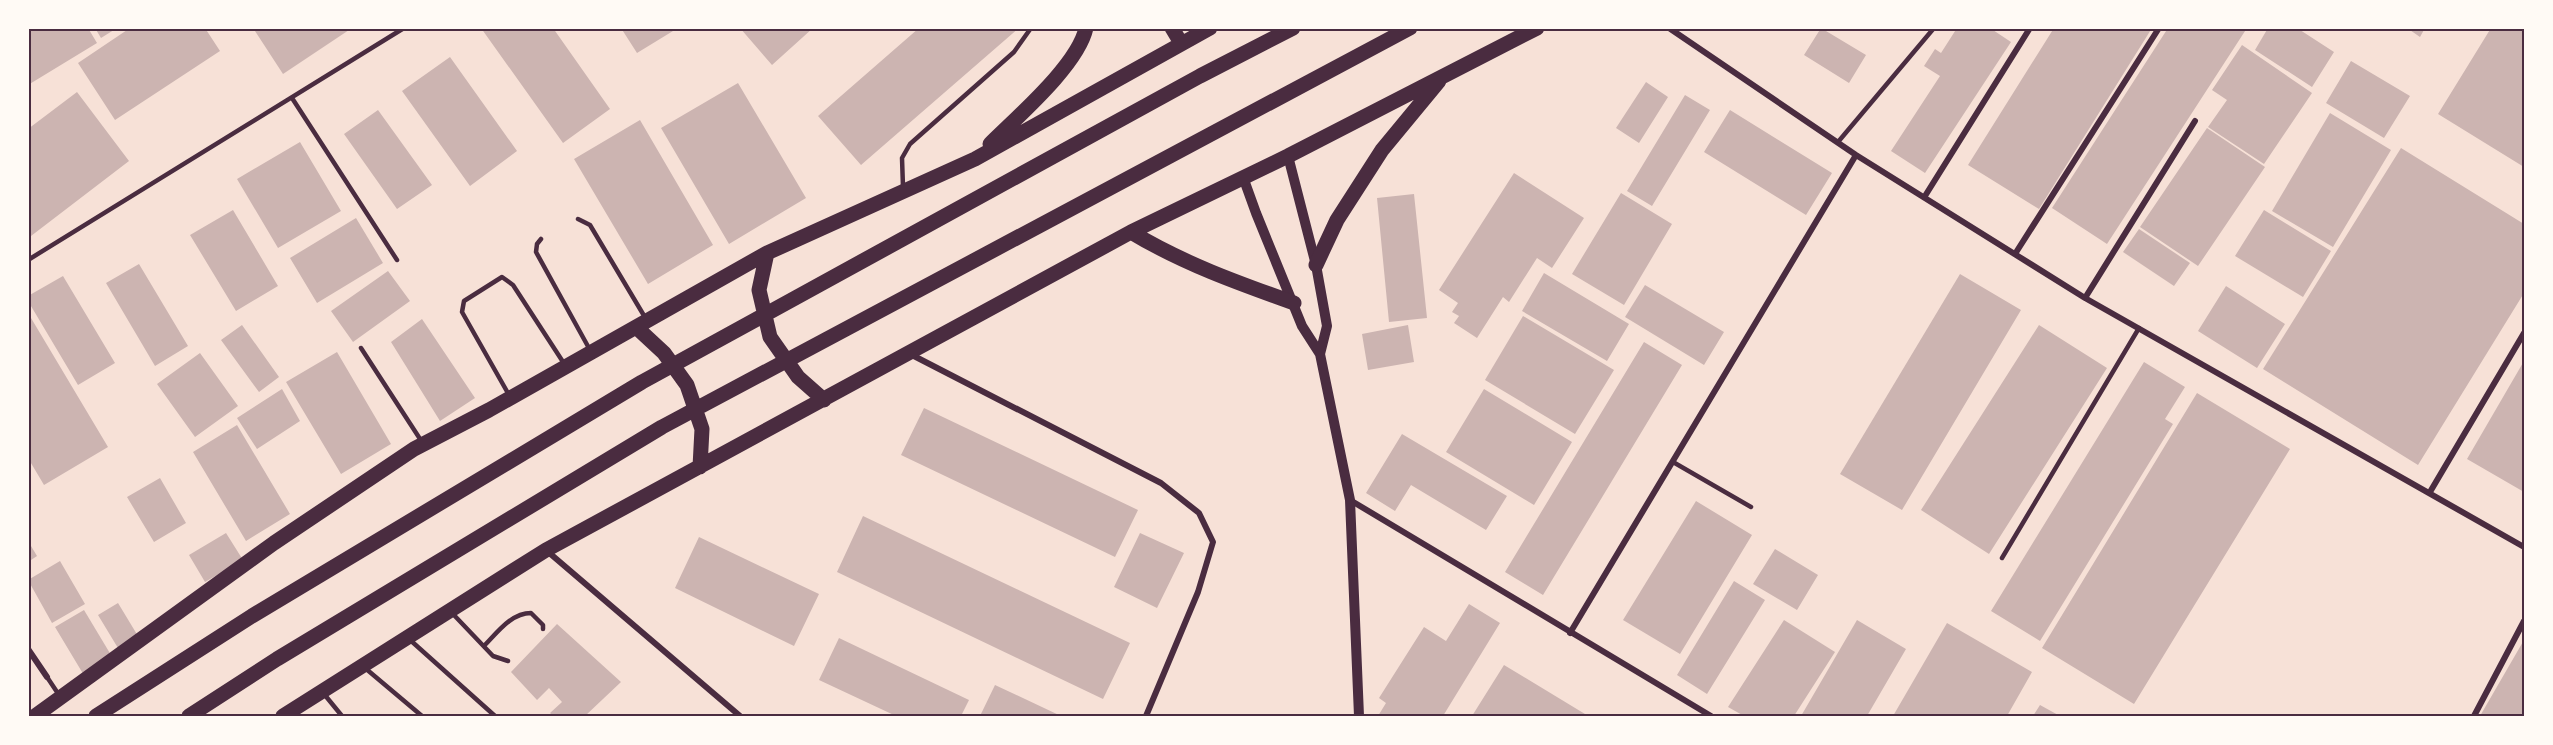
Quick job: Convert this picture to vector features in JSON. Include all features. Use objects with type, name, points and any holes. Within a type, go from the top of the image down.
[{"type":"main road","points":[[975,159],[1041,93],[1070,60],[1086,28]]},
{"type":"main road","points":[[1172,28],[1181,44]]},
{"type":"main road","points":[[35,717],[274,543],[418,447],[511,398],[767,252],[975,159],[1210,28]]},
{"type":"main road","points":[[96,717],[252,616],[642,382],[1200,76],[1293,28]]},
{"type":"main road","points":[[189,717],[277,659],[662,427],[1410,28]]},
{"type":"main road","points":[[284,717],[546,550],[1131,232],[1288,156],[1537,28]]},
{"type":"main road","points":[[1317,265],[1337,220],[1382,150],[1443,77]]},
{"type":"main road","points":[[1131,232],[1162,251],[1220,277],[1294,303]]},
{"type":"main road","points":[[767,252],[759,290],[770,337],[798,377],[824,400]]},
{"type":"main road","points":[[642,324],[687,385],[702,429],[700,467]]},
{"type":"street","points":[[1669,28],[1856,155],[2085,298],[2524,547]]},
{"type":"street","points":[[1925,196],[2030,28]]},
{"type":"street","points":[[2015,254],[2159,28]]},
{"type":"street","points":[[2085,298],[2195,121]]},
{"type":"street","points":[[1570,633],[1856,155]]},
{"type":"street","points":[[1288,156],[1317,265],[1327,326],[1320,354]]},
{"type":"street","points":[[1244,177],[1256,213],[1302,326],[1320,354],[1350,500],[1359,717]]},
{"type":"street","points":[[2430,492],[2524,333]]},
{"type":"street","points":[[909,354],[1161,483],[1199,513],[1213,542],[1198,592],[1146,717]]},
{"type":"street","points":[[1350,500],[1711,717]]},
{"type":"street","points":[[546,550],[740,717]]},
{"type":"street","points":[[2474,717],[2524,621]]},
{"type":"street","points":[[28,649],[47,677]]},
{"type":"lane","points":[[28,260],[404,28]]},
{"type":"lane","points":[[903,192],[902,158],[910,144],[1014,52],[1031,28]]},
{"type":"lane","points":[[1838,142],[1934,28]]},
{"type":"lane","points":[[292,98],[397,260]]},
{"type":"lane","points":[[578,219],[590,225],[642,324]]},
{"type":"lane","points":[[541,239],[537,244],[536,252],[591,352]]},
{"type":"lane","points":[[511,398],[462,312],[464,301],[502,277],[513,285],[566,366]]},
{"type":"lane","points":[[2002,558],[2139,328]]},
{"type":"lane","points":[[361,348],[418,447]]},
{"type":"lane","points":[[1673,462],[1751,507]]},
{"type":"lane","points":[[450,611],[493,656],[507,661]]},
{"type":"lane","points":[[484,646],[515,616],[522,613],[531,613],[543,625],[543,629]]},
{"type":"lane","points":[[407,637],[495,717]]},
{"type":"lane","points":[[363,666],[422,717]]},
{"type":"lane","points":[[47,677],[62,699]]},
{"type":"lane","points":[[322,692],[342,717]]},
{"type":"building","points":[[28,28],[88,28],[97,43],[28,85]]},
{"type":"building","points":[[95,28],[117,28],[101,38]]},
{"type":"building","points":[[130,28],[205,28],[220,51],[115,120],[78,63]]},
{"type":"building","points":[[253,28],[352,28],[283,74]]},
{"type":"building","points":[[481,28],[553,28],[610,109],[563,143]]},
{"type":"building","points":[[621,28],[671,28],[673,31],[637,53]]},
{"type":"building","points":[[740,28],[813,28],[772,65]]},
{"type":"building","points":[[919,28],[1019,28],[861,165],[818,116]]},
{"type":"building","points":[[1821,28],[1866,55],[1849,83],[1804,55]]},
{"type":"building","points":[[1957,28],[1990,28],[2011,42],[1925,173],[1891,151],[1940,76],[1924,66],[1935,49],[1941,53]]},
{"type":"building","points":[[2054,28],[2152,28],[2039,209],[1968,165]]},
{"type":"building","points":[[2168,28],[2247,28],[2107,244],[2052,208]]},
{"type":"building","points":[[2268,28],[2297,28],[2334,52],[2312,87],[2255,50]]},
{"type":"building","points":[[2407,28],[2425,28],[2420,37]]},
{"type":"building","points":[[2491,28],[2524,28],[2524,167],[2438,114]]},
{"type":"building","points":[[2242,45],[2312,93],[2264,164],[2208,127],[2227,100],[2212,90]]},
{"type":"building","points":[[450,57],[517,151],[470,186],[402,91]]},
{"type":"building","points":[[2351,61],[2410,96],[2384,138],[2326,103]]},
{"type":"building","points":[[1646,82],[1668,97],[1639,143],[1616,128]]},
{"type":"building","points":[[738,83],[806,198],[729,244],[661,128]]},
{"type":"building","points":[[77,92],[129,161],[31,236],[28,232],[28,129]]},
{"type":"building","points":[[1685,95],[1710,110],[1652,206],[1627,191]]},
{"type":"building","points":[[378,110],[432,185],[397,209],[344,134]]},
{"type":"building","points":[[1730,110],[1832,173],[1806,215],[1704,152]]},
{"type":"building","points":[[2330,113],[2391,150],[2333,247],[2272,211]]},
{"type":"building","points":[[640,120],[713,245],[648,284],[574,159]]},
{"type":"building","points":[[2207,128],[2265,167],[2198,266],[2140,227]]},
{"type":"building","points":[[300,142],[341,211],[278,248],[237,179]]},
{"type":"building","points":[[2401,148],[2524,224],[2524,293],[2418,465],[2263,369]]},
{"type":"building","points":[[1514,173],[1584,218],[1552,268],[1537,258],[1509,302],[1503,297],[1477,338],[1454,323],[1459,316],[1452,312],[1458,303],[1439,290]]},
{"type":"building","points":[[1621,193],[1672,224],[1624,305],[1572,274]]},
{"type":"building","points":[[1414,194],[1427,318],[1389,322],[1377,198]]},
{"type":"building","points":[[233,210],[278,286],[236,311],[190,235]]},
{"type":"building","points":[[2264,210],[2331,251],[2303,297],[2235,256]]},
{"type":"building","points":[[356,218],[383,263],[317,303],[290,258]]},
{"type":"building","points":[[2139,229],[2190,263],[2174,286],[2123,252]]},
{"type":"building","points":[[139,264],[188,346],[155,366],[106,283]]},
{"type":"building","points":[[388,271],[410,301],[353,342],[331,311]]},
{"type":"building","points":[[1544,273],[1629,324],[1607,361],[1522,311]]},
{"type":"building","points":[[1960,274],[2021,310],[1902,510],[1840,474]]},
{"type":"building","points":[[63,276],[115,363],[78,385],[28,301],[28,296]]},
{"type":"building","points":[[1645,285],[1724,332],[1704,365],[1625,317]]},
{"type":"building","points":[[2226,286],[2285,324],[2257,368],[2198,331]]},
{"type":"building","points":[[1523,316],[1614,370],[1575,434],[1485,380]]},
{"type":"building","points":[[31,318],[108,447],[44,485],[28,458],[28,319]]},
{"type":"building","points":[[422,319],[475,398],[440,421],[391,342]]},
{"type":"building","points":[[242,325],[279,377],[259,392],[221,340]]},
{"type":"building","points":[[1408,325],[1414,362],[1368,370],[1362,334]]},
{"type":"building","points":[[2039,325],[2107,368],[1989,554],[1921,510]]},
{"type":"building","points":[[1644,342],[1682,365],[1543,595],[1505,572]]},
{"type":"building","points":[[337,352],[391,444],[341,474],[286,382]]},
{"type":"building","points":[[200,353],[238,406],[195,437],[157,384]]},
{"type":"building","points":[[2524,361],[2524,492],[2467,459]]},
{"type":"building","points":[[2144,362],[2185,387],[2165,419],[2173,424],[2040,641],[1991,611]]},
{"type":"building","points":[[282,389],[300,421],[257,449],[237,418]]},
{"type":"building","points":[[1484,389],[1572,442],[1534,505],[1446,452]]},
{"type":"building","points":[[2197,393],[2290,449],[2134,704],[2042,648]]},
{"type":"building","points":[[924,408],[1138,510],[1115,557],[901,455]]},
{"type":"building","points":[[237,425],[290,514],[246,541],[193,452]]},
{"type":"building","points":[[1402,434],[1507,496],[1486,530],[1411,485],[1395,511],[1366,493]]},
{"type":"building","points":[[160,478],[186,523],[154,542],[127,497]]},
{"type":"building","points":[[1696,501],[1752,535],[1680,654],[1623,620]]},
{"type":"building","points":[[863,516],[1130,643],[1103,699],[837,572]]},
{"type":"building","points":[[226,533],[243,560],[205,582],[189,555]]},
{"type":"building","points":[[1140,533],[1184,553],[1157,608],[1114,587]]},
{"type":"building","points":[[699,537],[819,594],[794,646],[675,588]]},
{"type":"building","points":[[28,541],[37,556],[28,562]]},
{"type":"building","points":[[1775,549],[1818,575],[1797,610],[1753,584]]},
{"type":"building","points":[[60,561],[85,604],[52,623],[28,580]]},
{"type":"building","points":[[1734,581],[1765,600],[1707,694],[1677,675]]},
{"type":"building","points":[[118,603],[141,641],[121,653],[98,615]]},
{"type":"building","points":[[1469,604],[1500,623],[1443,716],[1378,716],[1386,703],[1379,698],[1424,627],[1446,641]]},
{"type":"building","points":[[84,610],[114,660],[85,677],[55,627]]},
{"type":"building","points":[[1784,620],[1835,652],[1794,716],[1744,716],[1728,707]]},
{"type":"building","points":[[1857,620],[1906,649],[1867,716],[1801,716]]},
{"type":"building","points":[[1947,623],[2032,672],[2007,716],[1893,716]]},
{"type":"building","points":[[557,624],[621,682],[585,716],[553,716],[550,713],[562,702],[549,688],[537,700],[511,672]]},
{"type":"building","points":[[839,638],[969,700],[961,716],[896,716],[819,680]]},
{"type":"building","points":[[2524,640],[2524,716],[2480,716]]},
{"type":"building","points":[[1504,665],[1585,714],[1583,716],[1472,716]]},
{"type":"building","points":[[995,685],[1061,716],[980,716]]},
{"type":"building","points":[[2040,705],[2060,716],[2033,716]]}]
